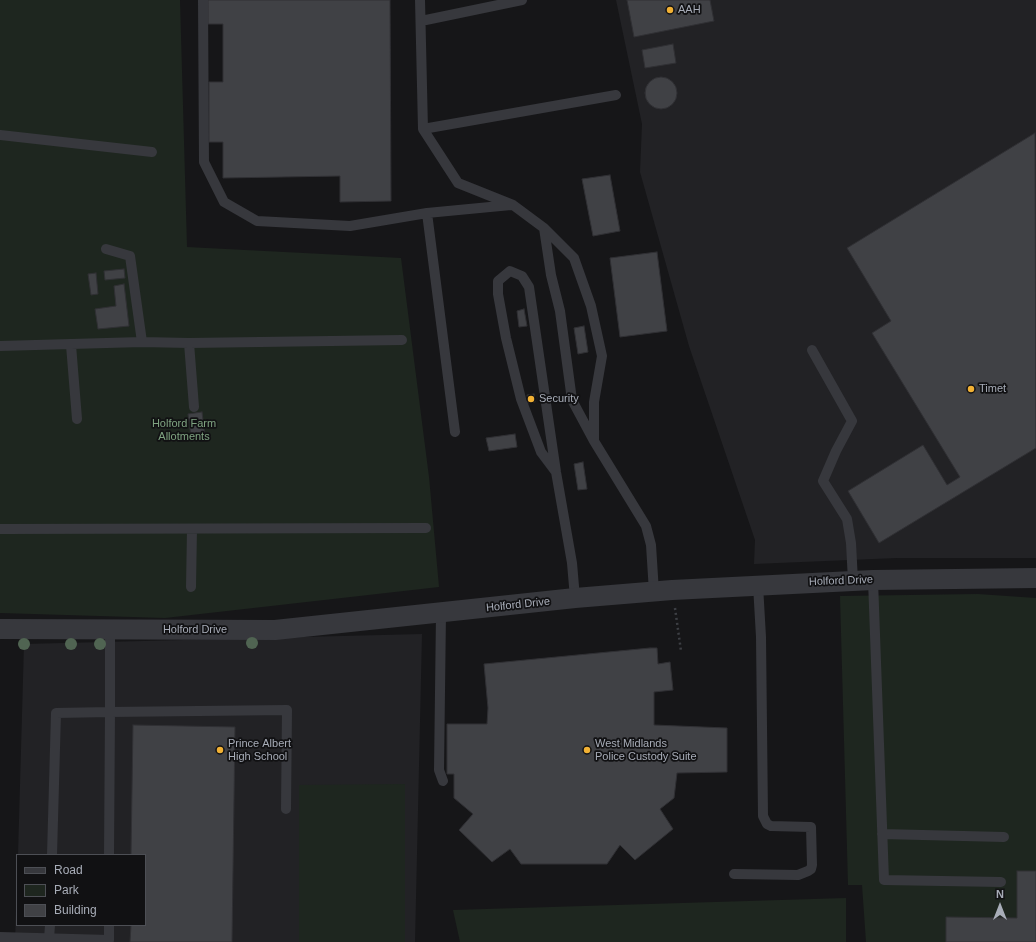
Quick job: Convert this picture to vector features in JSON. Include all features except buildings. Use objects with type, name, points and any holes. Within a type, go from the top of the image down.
[{"type":"street","name":"Holford Drive","points":[[0,629],[275,630],[575,598],[663,591],[873,580],[1036,578]]},
{"type":"lane","points":[[203,0],[204,162],[224,202],[257,221],[350,226],[427,213],[513,204]]},
{"type":"lane","points":[[420,0],[423,129],[458,183],[513,204],[544,228],[574,258],[592,306],[602,356],[594,402],[594,441]]},
{"type":"lane","points":[[421,21],[522,0]]},
{"type":"lane","points":[[423,129],[616,95]]},
{"type":"lane","points":[[0,134],[152,152]]},
{"type":"lane","points":[[427,213],[454,432]]},
{"type":"lane","points":[[544,228],[551,275],[560,311],[572,400],[594,441],[646,526],[663,591]]},
{"type":"lane","points":[[106,249],[130,256],[142,342]]},
{"type":"lane","points":[[556,472],[541,452],[521,399],[506,338],[498,294],[498,281],[510,271],[522,276],[529,287],[556,472],[572,563],[575,598]]},
{"type":"lane","points":[[0,346],[142,342],[189,343],[402,340]]},
{"type":"lane","points":[[189,343],[194,406]]},
{"type":"lane","points":[[71,345],[77,419]]},
{"type":"lane","points":[[812,350],[852,421],[836,451],[823,481],[847,519],[851,543],[853,581]]},
{"type":"lane","points":[[0,529],[426,528]]},
{"type":"lane","points":[[191,587],[192,529]]},
{"type":"lane","points":[[873,580],[884,880],[1001,882]]},
{"type":"lane","points":[[734,874],[798,875],[808,871],[812,865],[811,827],[771,826],[767,824],[763,816],[761,636],[758,585]]},
{"type":"lane","points":[[441,613],[439,770],[443,781]]},
{"type":"lane","points":[[109,854],[110,629]]},
{"type":"lane","points":[[52,854],[56,713],[287,710],[286,810]]},
{"type":"lane","points":[[882,834],[1004,837]]},
{"type":"lane","points":[[49,938],[50,926]]},
{"type":"lane","points":[[0,937],[109,940],[109,926]]},
{"type":"path","points":[[663,591],[681,651]]},
{"type":"shaded area","points":[[616,0],[1036,0],[1036,558],[897,558],[754,564],[755,540],[689,346],[640,172],[642,124]]},
{"type":"shaded area","name":"Prince Albert High School","points":[[422,634],[415,942],[15,942],[16,910],[16,926],[146,926],[146,854],[18,854],[24,644]]},
{"type":"green space","name":"Holford Farm Allotments","points":[[0,0],[180,0],[187,247],[401,258],[429,477],[439,587],[165,618],[0,613]]},
{"type":"green space","points":[[978,594],[1036,598],[1036,942],[866,942],[862,885],[848,885],[840,596]]},
{"type":"green space","points":[[405,784],[405,942],[299,942],[299,785]]},
{"type":"green space","points":[[846,898],[846,942],[460,942],[453,910]]},
{"type":"place","name":"AAH","points":[[670,10]]},
{"type":"place","name":"Timet","points":[[971,389]]},
{"type":"place","name":"Security","points":[[531,399]]},
{"type":"place","name":"Prince Albert High School","points":[[220,750]]},
{"type":"place","name":"West Midlands Police Custody Suite","points":[[587,750]]}]
